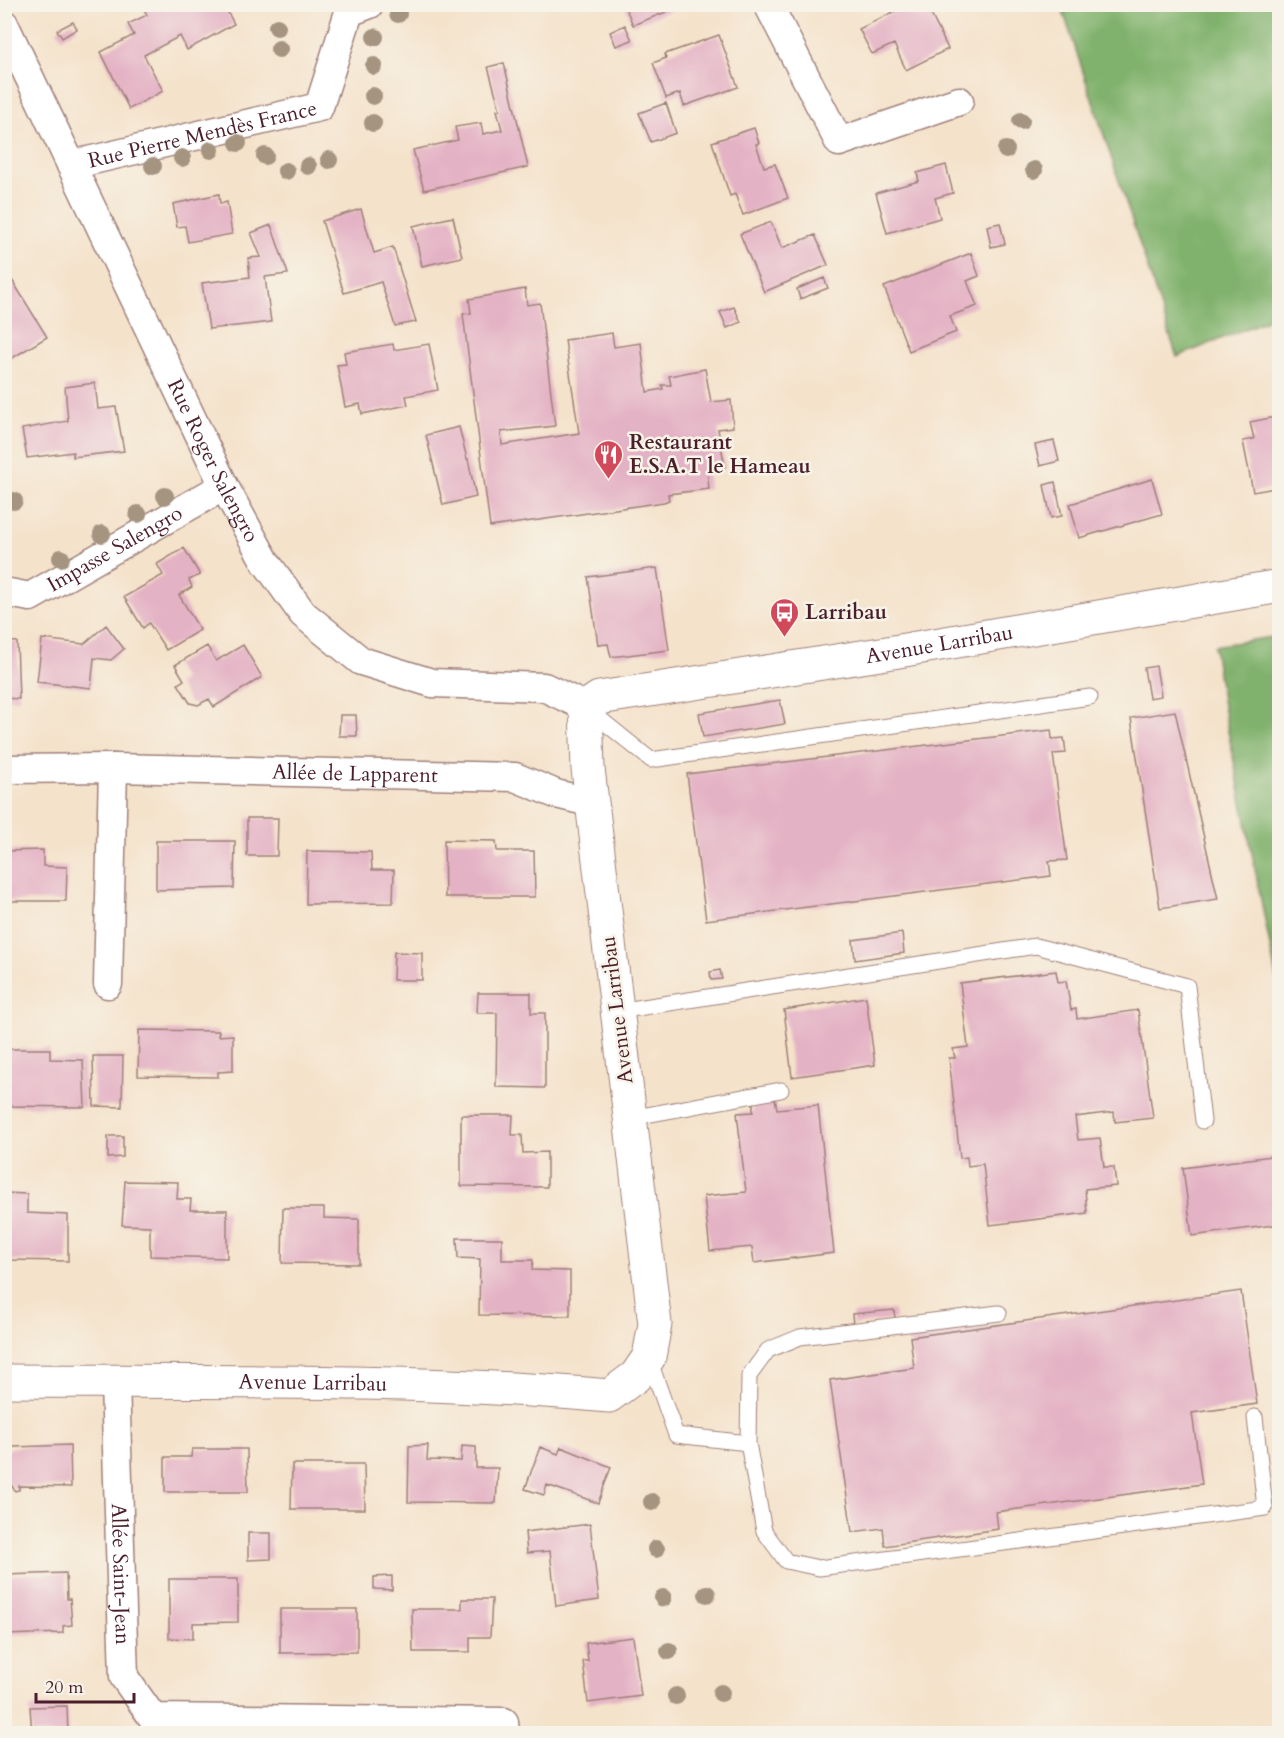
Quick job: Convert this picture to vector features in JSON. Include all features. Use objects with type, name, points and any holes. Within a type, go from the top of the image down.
[{"type":"street","name":"Rue Pierre Mendès France","points":[[71,165],[319,107],[349,12],[370,4]]},
{"type":"street","points":[[768,4],[839,142],[959,101]]},
{"type":"street","name":"Rue Roger Salengro","points":[[4,24],[224,486],[265,561],[303,614],[361,661],[432,682],[544,687],[586,707]]},
{"type":"street","name":"Impasse Salengro","points":[[4,592],[30,597],[224,486]]},
{"type":"street","name":"Avenue Larribau","points":[[4,1381],[413,1384],[609,1396],[636,1376],[649,1357],[655,1324],[587,757],[586,707],[599,698],[876,655],[1280,586]]},
{"type":"street","points":[[108,984],[113,768]]},
{"type":"street","name":"Allée de Lapparent","points":[[4,769],[113,768],[515,777],[556,794],[593,803]]},
{"type":"street","name":"Allée Saint-Jean","points":[[115,1382],[124,1677],[153,1718],[504,1722],[505,1734]]},
{"type":"lane","points":[[586,707],[651,760],[1090,697]]},
{"type":"lane","points":[[618,1011],[1036,946],[1187,986],[1203,1120]]},
{"type":"lane","points":[[630,1118],[781,1090]]},
{"type":"lane","points":[[999,1313],[800,1336],[768,1350],[750,1377],[748,1443],[764,1531],[786,1561],[819,1568],[1265,1508],[1255,1417]]},
{"type":"lane","points":[[649,1357],[676,1435],[748,1443]]},
{"type":"green space","points":[[1061,5],[1279,5],[1279,315],[1177,357]]},
{"type":"green space","points":[[1280,636],[1279,992],[1222,700],[1214,646]]},
{"type":"building","points":[[624,4],[684,4],[684,5],[633,25]]},
{"type":"building","points":[[909,4],[926,4],[948,49],[906,70],[894,44],[872,54],[859,29]]},
{"type":"building","points":[[142,5],[224,5],[234,24],[187,50],[180,36],[144,55],[163,91],[129,109],[101,52],[134,35],[128,24],[147,15]]},
{"type":"building","points":[[73,22],[77,29],[62,38],[57,30]]},
{"type":"building","points":[[625,25],[632,40],[616,46],[610,32]]},
{"type":"building","points":[[719,35],[738,87],[684,106],[680,93],[666,98],[653,63],[666,58],[665,54]]},
{"type":"building","points":[[504,63],[528,167],[424,190],[413,150],[458,140],[455,127],[481,123],[483,134],[502,130],[497,110],[500,110],[488,67]]},
{"type":"building","points":[[666,103],[676,133],[651,142],[639,113]]},
{"type":"building","points":[[754,128],[759,143],[756,144],[764,167],[775,164],[788,198],[743,215],[735,194],[730,196],[712,142]]},
{"type":"building","points":[[946,165],[953,193],[935,198],[940,218],[887,233],[876,193],[919,181],[917,173]]},
{"type":"building","points":[[219,194],[220,204],[227,202],[232,234],[188,242],[185,226],[177,227],[173,204]]},
{"type":"building","points":[[361,209],[374,253],[393,247],[416,322],[395,326],[381,282],[344,293],[322,221]]},
{"type":"building","points":[[453,217],[462,257],[422,266],[413,226]]},
{"type":"building","points":[[771,222],[782,248],[815,235],[828,265],[764,292],[740,234]]},
{"type":"building","points":[[1000,223],[1005,244],[991,247],[987,226]]},
{"type":"building","points":[[271,225],[288,274],[265,277],[271,322],[209,329],[202,283],[250,277],[248,258],[261,257],[251,233]]},
{"type":"building","points":[[971,253],[979,276],[967,281],[977,306],[950,316],[956,332],[909,351],[884,287]]},
{"type":"building","points":[[4,267],[47,337],[4,363]]},
{"type":"building","points":[[824,278],[828,288],[800,299],[797,289]]},
{"type":"building","points":[[525,289],[527,305],[540,303],[555,426],[501,432],[502,445],[579,433],[565,340],[612,333],[614,347],[641,343],[647,392],[663,389],[662,385],[671,385],[669,376],[705,369],[711,402],[731,400],[733,427],[718,429],[725,467],[707,469],[709,489],[668,494],[669,500],[664,502],[490,527],[463,314],[471,313],[469,299]]},
{"type":"building","points":[[734,307],[741,322],[727,328],[720,312]]},
{"type":"building","points":[[393,344],[394,350],[429,344],[438,390],[406,396],[408,405],[362,414],[360,404],[345,407],[337,365],[346,364],[344,352]]},
{"type":"building","points":[[95,383],[98,409],[116,407],[124,451],[73,457],[73,452],[27,458],[22,429],[68,421],[65,387]]},
{"type":"building","points":[[1280,416],[1280,487],[1253,492],[1243,441],[1254,439],[1250,422]]},
{"type":"building","points":[[459,427],[476,497],[443,505],[426,435]]},
{"type":"building","points":[[1054,441],[1059,461],[1040,466],[1035,445]]},
{"type":"building","points":[[1152,479],[1162,514],[1079,538],[1070,504]]},
{"type":"building","points":[[1055,482],[1062,516],[1051,518],[1044,485]]},
{"type":"building","points":[[184,548],[200,575],[189,580],[192,587],[179,595],[200,630],[166,650],[149,623],[143,628],[124,597],[163,575],[157,564]]},
{"type":"building","points":[[657,568],[669,650],[611,657],[608,644],[598,645],[588,577]]},
{"type":"building","points":[[106,625],[124,649],[111,660],[94,658],[91,688],[37,682],[42,639],[84,644]]},
{"type":"building","points":[[4,641],[17,642],[19,699],[4,698]]},
{"type":"building","points":[[243,645],[262,677],[214,707],[209,699],[198,705],[190,703],[178,684],[184,680],[175,665],[207,646],[216,661]]},
{"type":"building","points":[[1156,666],[1161,696],[1149,698],[1144,668]]},
{"type":"building","points":[[780,700],[785,724],[703,737],[699,713]]},
{"type":"building","points":[[1175,711],[1218,899],[1160,908],[1131,718]]},
{"type":"building","points":[[340,715],[356,715],[357,736],[339,736]]},
{"type":"building","points":[[1051,730],[1052,739],[1064,738],[1066,753],[1053,754],[1067,860],[1049,861],[1051,876],[706,920],[687,774]]},
{"type":"building","points":[[247,818],[278,818],[277,856],[247,856]]},
{"type":"building","points":[[444,840],[496,841],[497,851],[534,851],[535,897],[445,897]]},
{"type":"building","points":[[156,841],[235,841],[234,888],[156,890]]},
{"type":"building","points":[[43,850],[43,866],[67,867],[66,901],[4,901],[4,851]]},
{"type":"building","points":[[307,851],[371,852],[372,870],[394,870],[393,903],[306,904]]},
{"type":"building","points":[[902,933],[904,953],[855,960],[853,940]]},
{"type":"building","points":[[394,952],[422,953],[422,980],[393,980]]},
{"type":"building","points":[[720,970],[722,979],[711,980],[710,972]]},
{"type":"building","points":[[1056,971],[1058,982],[1066,981],[1071,1010],[1076,1009],[1077,1019],[1138,1010],[1153,1118],[1115,1122],[1114,1112],[1075,1117],[1078,1140],[1100,1138],[1104,1167],[1114,1167],[1116,1186],[1085,1189],[1087,1213],[990,1225],[983,1164],[968,1166],[967,1157],[960,1158],[949,1058],[955,1058],[953,1049],[968,1047],[960,983]]},
{"type":"building","points":[[478,993],[531,993],[531,1013],[545,1013],[545,1088],[496,1087],[497,1013],[477,1013]]},
{"type":"building","points":[[866,997],[875,1065],[792,1077],[784,1010]]},
{"type":"building","points":[[139,1030],[219,1031],[218,1036],[233,1035],[233,1071],[218,1072],[218,1077],[138,1076]]},
{"type":"building","points":[[4,1049],[50,1049],[50,1059],[83,1060],[85,1107],[4,1106]]},
{"type":"building","points":[[93,1056],[123,1056],[122,1107],[94,1106]]},
{"type":"building","points":[[775,1098],[777,1109],[818,1105],[834,1253],[754,1263],[752,1247],[710,1251],[704,1196],[746,1192],[737,1113],[753,1112],[753,1100]]},
{"type":"building","points":[[461,1115],[513,1115],[512,1135],[522,1135],[523,1153],[547,1152],[547,1187],[461,1186]]},
{"type":"building","points":[[108,1136],[123,1136],[123,1157],[108,1158]]},
{"type":"building","points":[[1271,1156],[1280,1199],[1280,1224],[1192,1236],[1183,1168]]},
{"type":"building","points":[[125,1181],[178,1182],[177,1199],[191,1199],[190,1210],[227,1210],[227,1258],[150,1256],[150,1226],[122,1225]]},
{"type":"building","points":[[4,1193],[27,1194],[27,1213],[68,1215],[68,1261],[4,1260]]},
{"type":"building","points":[[283,1208],[324,1208],[324,1218],[359,1219],[359,1264],[282,1263]]},
{"type":"building","points":[[457,1238],[502,1238],[502,1260],[533,1260],[532,1270],[570,1271],[570,1316],[479,1315],[480,1259],[458,1258]]},
{"type":"building","points":[[1241,1291],[1257,1404],[1192,1413],[1202,1484],[996,1512],[998,1529],[885,1546],[883,1528],[852,1532],[830,1380],[914,1368],[910,1337]]},
{"type":"building","points":[[894,1310],[895,1319],[853,1325],[852,1314]]},
{"type":"building","points":[[70,1445],[71,1487],[19,1486],[19,1490],[15,1491],[4,1480],[4,1452],[14,1447]]},
{"type":"building","points":[[428,1445],[427,1460],[461,1461],[462,1446],[476,1447],[476,1468],[498,1468],[496,1503],[408,1502],[409,1446]]},
{"type":"building","points":[[540,1447],[558,1454],[561,1447],[611,1467],[598,1503],[547,1485],[544,1495],[525,1489]]},
{"type":"building","points":[[192,1449],[247,1449],[248,1492],[165,1492],[165,1457],[191,1457]]},
{"type":"building","points":[[292,1464],[364,1464],[365,1509],[291,1509]]},
{"type":"building","points":[[590,1524],[599,1600],[556,1606],[550,1551],[527,1553],[525,1532]]},
{"type":"building","points":[[248,1533],[271,1533],[271,1559],[248,1560]]},
{"type":"building","points":[[66,1573],[67,1599],[70,1599],[72,1625],[63,1626],[63,1633],[4,1635],[4,1575]]},
{"type":"building","points":[[392,1576],[392,1590],[374,1589],[374,1577]]},
{"type":"building","points":[[169,1579],[238,1579],[238,1622],[193,1623],[193,1639],[169,1638]]},
{"type":"building","points":[[462,1599],[492,1599],[490,1637],[470,1637],[470,1652],[413,1652],[412,1609],[462,1609]]},
{"type":"building","points":[[280,1609],[357,1609],[357,1652],[280,1653]]},
{"type":"building","points":[[633,1637],[641,1696],[588,1703],[583,1661],[588,1661],[586,1643]]},
{"type":"building","points":[[67,1706],[68,1734],[32,1734],[30,1707]]},
{"type":"place","name":"Restaurant E.S.A.T le Hameau","points":[[608,480]]},
{"type":"place","name":"Larribau","points":[[784,638]]}]
